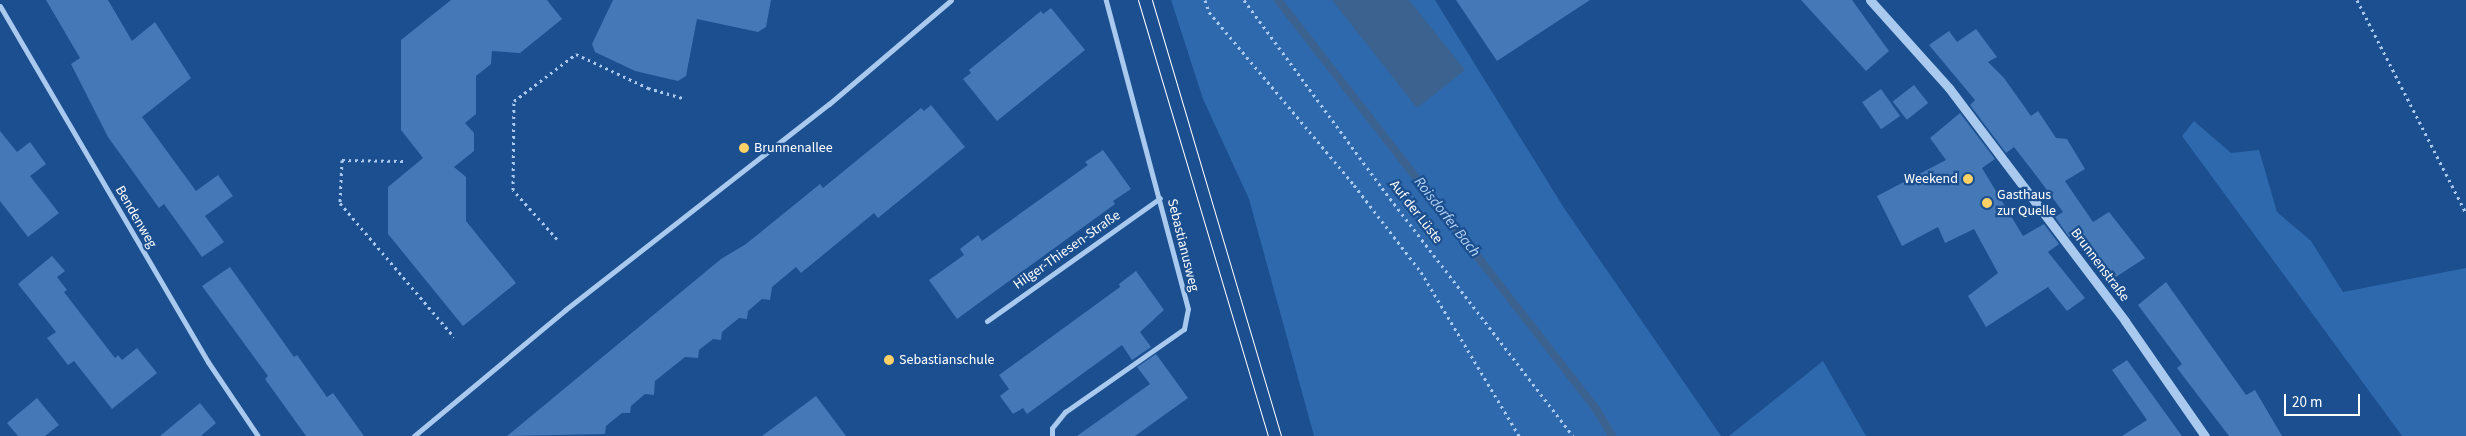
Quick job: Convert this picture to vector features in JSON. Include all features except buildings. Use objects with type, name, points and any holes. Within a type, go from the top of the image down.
[{"type":"street","points":[[414,436],[566,310],[829,104],[951,0]]},
{"type":"street","name":"Sebastianusweg","points":[[1052,436],[1052,428],[1065,412],[1184,329],[1188,309],[1106,0]]},
{"type":"street","name":"Brunnenstraße","points":[[1870,0],[1949,88],[2125,321],[2205,436]]},
{"type":"street","name":"Bendenweg","points":[[0,6],[208,362],[258,436]]},
{"type":"street","name":"Hilger-Thiesen-Straße","points":[[987,321],[1160,198]]},
{"type":"path","points":[[1205,0],[1209,12],[1354,185],[1422,272],[1519,436]]},
{"type":"path","name":"Auf der Lüste","points":[[1244,0],[1382,188],[1573,436]]},
{"type":"path","points":[[2357,0],[2466,213]]},
{"type":"path","points":[[557,239],[513,190],[514,101],[576,54],[648,88],[684,98]]},
{"type":"path","points":[[403,161],[342,160],[340,202],[454,338]]},
{"type":"shaded area","points":[[1171,0],[1435,0],[1564,208],[1721,436],[1314,436],[1249,199],[1203,99]]},
{"type":"shaded area","points":[[1332,0],[1409,0],[1465,70],[1417,108]]},
{"type":"shaded area","points":[[2194,121],[2231,153],[2259,150],[2277,212],[2311,241],[2343,292],[2466,268],[2466,436],[2402,436],[2182,136]]},
{"type":"shaded area","points":[[1823,361],[1866,436],[1729,436]]},
{"type":"waterway","name":"Roisdorfer Bach","points":[[1278,0],[1596,409],[1612,436]]},
{"type":"tram line","points":[[1138,0],[1268,436]]},
{"type":"tram line","points":[[1152,0],[1281,436]]},
{"type":"place","name":"Brunnenallee","points":[[744,148]]},
{"type":"place","name":"Weekend","points":[[1968,179]]},
{"type":"place","name":"Gasthaus zur Quelle","points":[[1987,203]]},
{"type":"place","name":"Sebastianschule","points":[[889,360]]}]
